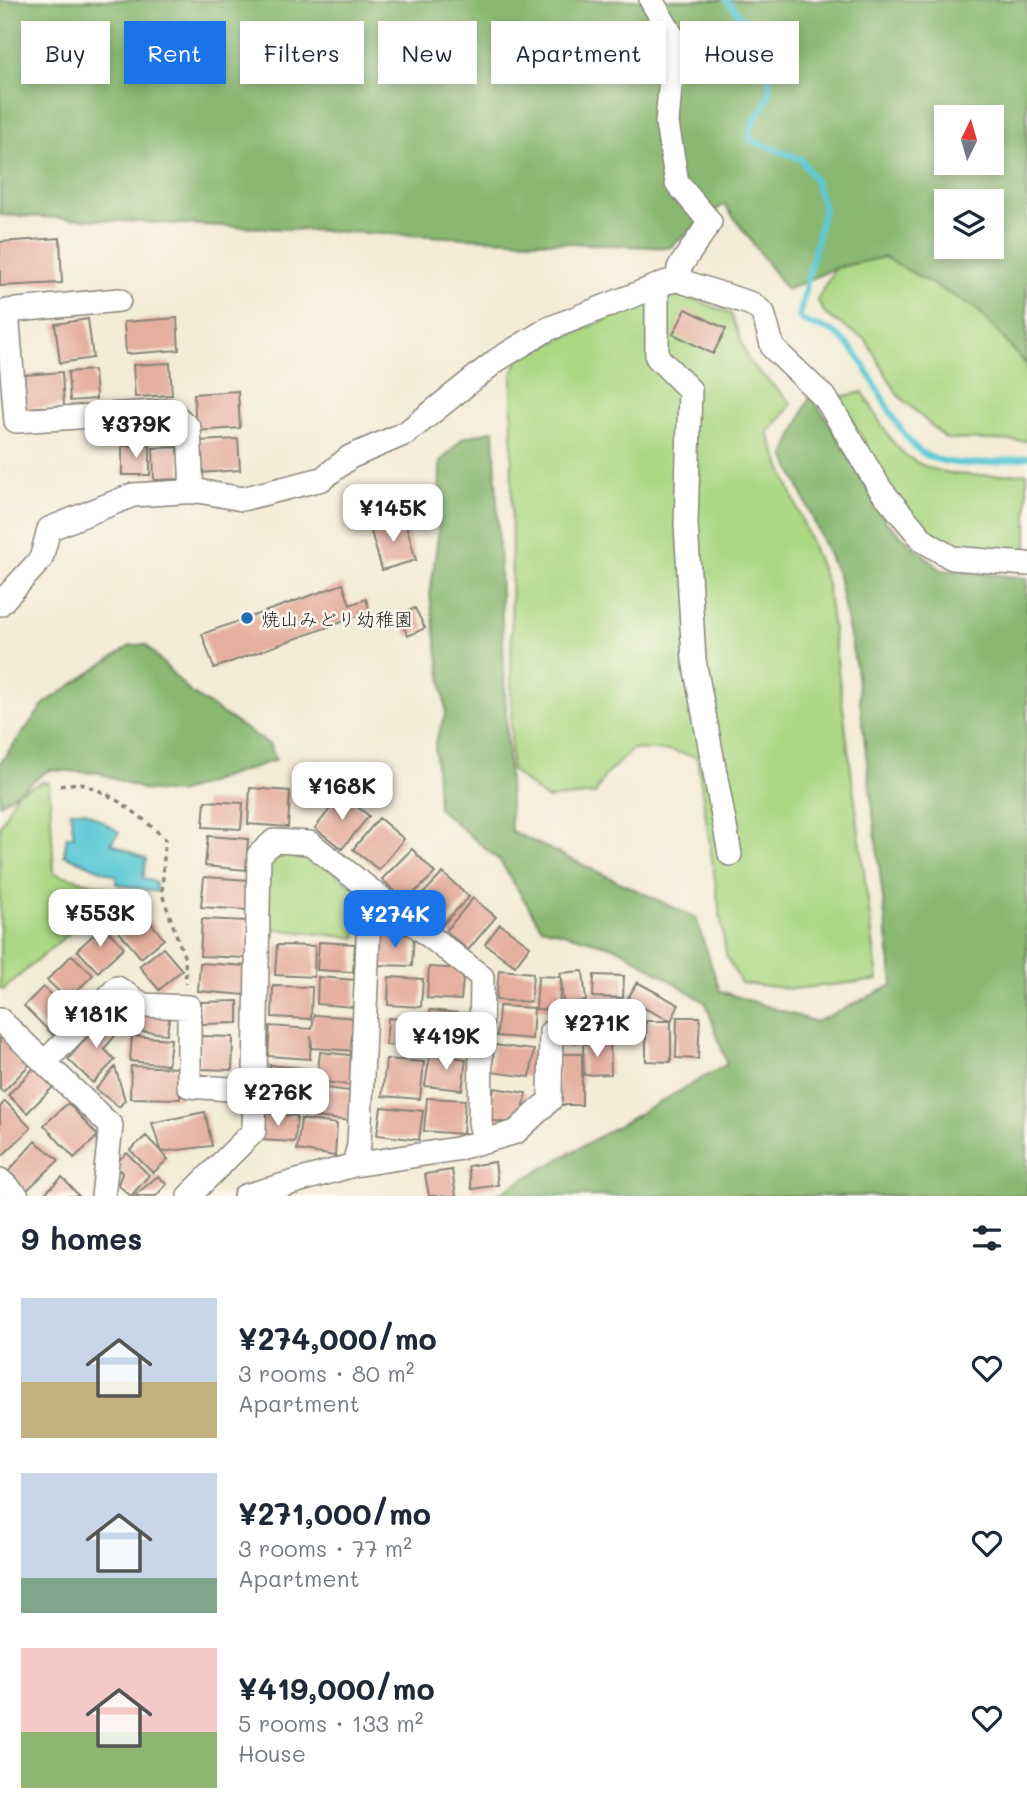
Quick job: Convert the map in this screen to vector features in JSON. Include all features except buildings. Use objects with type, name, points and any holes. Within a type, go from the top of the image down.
[{"type":"street","points":[[651,0],[674,39],[667,123],[677,183],[710,222],[668,283],[657,357],[690,390],[686,524],[694,660],[730,854]]},
{"type":"street","points":[[0,604],[10,578],[41,559],[49,528],[133,495],[192,492],[242,499],[322,479],[350,457],[406,433],[497,360],[548,329],[668,283],[752,304],[763,313],[773,348],[826,400],[881,490],[924,541],[952,558],[1027,564]]},
{"type":"street","points":[[119,300],[7,311],[16,421],[170,411],[189,428],[192,492]]},
{"type":"street","points":[[189,1196],[254,1131],[259,855],[274,841],[310,843],[482,977],[480,1122],[484,1142]]},
{"type":"street","points":[[354,1165],[359,1145],[369,917],[380,897]]},
{"type":"street","points":[[46,1062],[117,988],[143,1005],[189,1007],[189,1086],[255,1091]]},
{"type":"street","points":[[0,1020],[111,1126],[103,1196]]},
{"type":"street","points":[[245,1196],[354,1165],[484,1142],[516,1132],[550,1100],[551,1032],[620,1028]]},
{"type":"street","points":[[0,1180],[17,1196]]},
{"type":"path","points":[[60,786],[80,783],[147,822],[165,839],[162,894],[185,959],[189,1007]]},
{"type":"green space","points":[[0,0],[1027,0],[1027,365],[978,310],[884,257],[835,268],[787,290],[724,204],[669,248],[0,215]]},
{"type":"green space","points":[[884,257],[978,310],[1027,365],[1027,441],[946,439],[898,395],[866,340],[826,315],[817,300],[835,268]]},
{"type":"green space","points":[[673,290],[731,314],[749,362],[792,404],[768,433],[827,584],[878,980],[793,989],[741,983],[726,955],[697,757],[672,751],[632,749],[604,777],[595,794],[546,799],[511,770],[512,374],[520,357]]},
{"type":"green space","points":[[863,392],[894,443],[906,456],[921,465],[956,474],[1027,473],[1027,552],[1007,554],[967,548],[931,532],[915,520],[889,489],[858,429],[832,399]]},
{"type":"green space","points":[[810,396],[827,419],[886,522],[941,570],[1027,578],[1027,1196],[494,1196],[727,1064],[706,1003],[620,949],[541,927],[500,861],[438,808],[435,743],[446,712],[430,596],[439,528],[440,462],[463,438],[494,430],[511,831],[696,918],[720,991],[816,1022],[893,985],[856,667],[838,576],[785,455]]},
{"type":"green space","points":[[145,644],[190,692],[270,745],[276,760],[178,793],[145,790],[99,773],[49,770],[0,804],[0,763],[45,703],[130,646]]},
{"type":"green space","points":[[43,782],[49,783],[54,873],[118,891],[3,990],[0,987],[0,826],[17,792]]},
{"type":"green space","points":[[277,848],[306,851],[360,892],[356,938],[266,928],[264,859]]},
{"type":"water","points":[[70,811],[85,811],[119,832],[111,843],[146,859],[143,878],[155,882],[157,892],[116,884],[116,876],[64,855],[67,836],[74,836]]},
{"type":"waterway","points":[[726,0],[750,31],[768,73],[768,97],[754,120],[750,140],[801,159],[815,181],[824,208],[799,317],[811,325],[833,332],[849,345],[897,424],[916,448],[926,455],[963,464],[1027,457]]},
{"type":"place","name":"焼山みどり幼稚園","points":[[247,618]]}]
